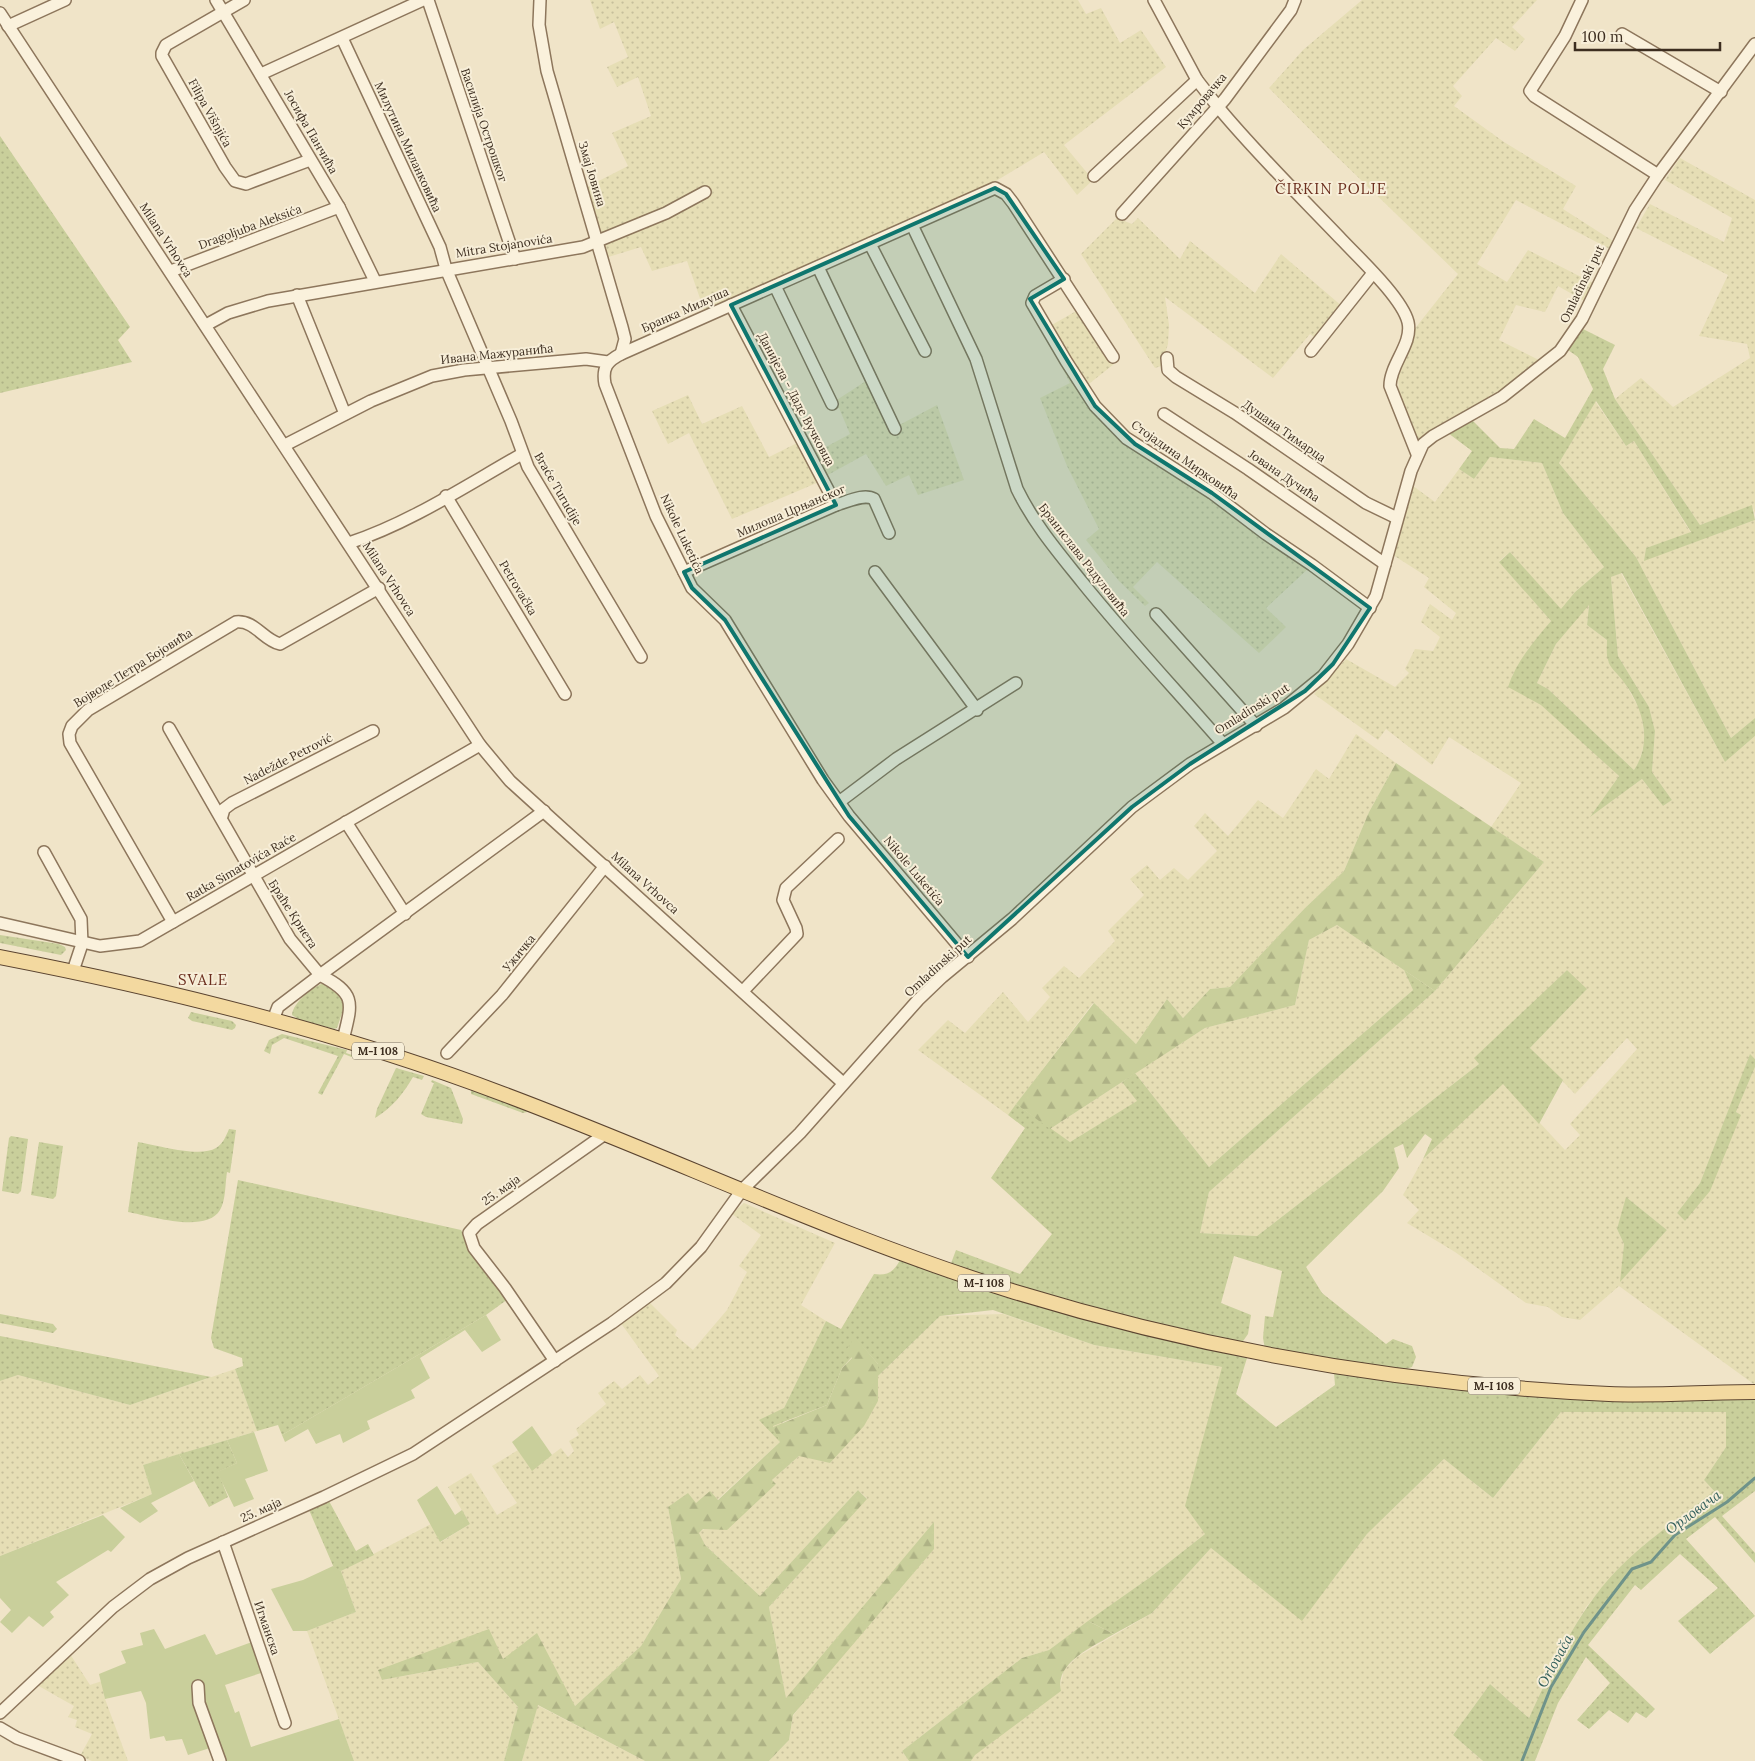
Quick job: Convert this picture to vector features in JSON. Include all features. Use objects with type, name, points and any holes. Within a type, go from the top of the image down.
[{"type":"main road","name":"M-I 108","points":[[0,957],[73,971],[216,1004],[342,1040],[458,1077],[605,1134],[882,1247],[959,1275],[1107,1319],[1216,1346],[1397,1376],[1505,1387],[1612,1394],[1755,1392]]},
{"type":"street","points":[[8,26],[65,0]]},
{"type":"street","name":"Јосифа Панчића","points":[[216,0],[262,74],[310,160],[339,207],[375,281]]},
{"type":"street","points":[[223,12],[244,0]]},
{"type":"street","points":[[262,74],[423,0]]},
{"type":"street","name":"Василија Острошког","points":[[428,0],[515,259]]},
{"type":"street","name":"Змај Јовина","points":[[540,0],[539,25],[546,71],[598,241],[625,339],[621,354]]},
{"type":"street","points":[[1154,0],[1197,80],[1218,107],[1373,273],[1402,308],[1408,320],[1409,330],[1407,339],[1390,375],[1390,386],[1418,454]]},
{"type":"street","name":"Кумровачка","points":[[1122,214],[1218,107],[1291,10],[1296,0]]},
{"type":"street","points":[[1582,0],[1565,36],[1530,91],[1534,96],[1658,175]]},
{"type":"street","name":"Filipa Višnjića","points":[[223,12],[166,45],[162,53],[225,167],[235,181],[246,184],[310,160]]},
{"type":"street","name":"Milana Vrhovca","points":[[0,13],[379,588],[480,745],[510,782],[744,991],[843,1083]]},
{"type":"street","points":[[1622,34],[1721,92]]},
{"type":"street","name":"Милутина Миланковића","points":[[342,38],[440,246],[446,269]]},
{"type":"street","name":"Omladinski put","points":[[742,1190],[800,1132],[918,1000],[942,977],[968,957],[1132,807],[1190,764],[1284,708],[1322,676],[1348,644],[1376,596],[1397,518],[1423,444],[1433,436],[1502,397],[1560,351],[1582,320],[1626,225],[1658,175],[1755,44]]},
{"type":"street","points":[[1094,176],[1197,80]]},
{"type":"street","name":"Бранка Миљуша","points":[[608,362],[621,354],[995,188],[1006,194],[1064,279]]},
{"type":"street","name":"Mitra Stojanovića","points":[[206,325],[228,312],[296,295],[583,247],[666,213],[705,192]]},
{"type":"street","name":"Dragoljuba Aleksića","points":[[171,271],[339,207]]},
{"type":"street","name":"Бранислава Радуловића","points":[[912,226],[976,359],[1017,489],[1027,509],[1049,541],[1124,635],[1223,744]]},
{"type":"street","points":[[870,244],[925,351]]},
{"type":"street","points":[[818,267],[895,429]]},
{"type":"street","name":"Braće Turudije","points":[[446,269],[511,421],[522,454],[641,657]]},
{"type":"street","points":[[1311,352],[1373,273]]},
{"type":"street","points":[[1064,279],[1113,357]]},
{"type":"street","name":"Стојадина Мирковића","points":[[1064,279],[1035,296],[1032,303],[1066,361],[1096,406],[1135,444],[1206,489],[1370,608]]},
{"type":"street","points":[[775,286],[832,404]]},
{"type":"street","points":[[296,295],[345,414]]},
{"type":"street","name":"Данијела - Даде Вучковца","points":[[731,305],[836,505]]},
{"type":"street","name":"Душана Тимарца","points":[[1167,358],[1168,370],[1176,377],[1235,413],[1366,503],[1397,518]]},
{"type":"street","name":"Ивана Мажуранића","points":[[285,445],[345,414],[432,376],[488,368],[586,359],[608,362]]},
{"type":"street","name":"Nikole Luketića","points":[[608,362],[603,374],[605,384],[656,516],[692,588],[725,620],[823,780],[839,802],[968,957]]},
{"type":"street","name":"Јована Дучића","points":[[1164,414],[1263,479],[1385,564]]},
{"type":"street","points":[[349,543],[366,538],[522,454]]},
{"type":"street","name":"Petrovačka","points":[[446,496],[566,694]]},
{"type":"street","name":"Милоша Црњанског","points":[[684,572],[836,505],[863,497],[874,498],[889,533]]},
{"type":"street","points":[[875,572],[977,710]]},
{"type":"street","name":"Војводе Петра Бојовића","points":[[173,922],[70,743],[69,734],[72,726],[78,718],[102,701],[236,622],[249,624],[268,640],[280,644],[379,588]]},
{"type":"street","points":[[1156,614],[1256,726]]},
{"type":"street","points":[[839,802],[896,759],[1016,684]]},
{"type":"street","name":"Браће Крнета","points":[[170,728],[222,816],[222,824],[290,939],[320,975],[337,984],[348,996],[350,1005],[342,1040]]},
{"type":"street","name":"Nadežde Petrović","points":[[222,816],[224,809],[232,803],[373,731]]},
{"type":"street","name":"Ratka Simatovića Raće","points":[[0,923],[82,944],[100,946],[140,941],[480,745]]},
{"type":"street","points":[[273,1020],[278,1007],[544,812]]},
{"type":"street","points":[[346,822],[405,914]]},
{"type":"street","points":[[744,991],[797,934],[783,900],[786,888],[838,839]]},
{"type":"street","points":[[44,852],[81,919],[82,944],[73,971]]},
{"type":"street","name":"Ужичка","points":[[448,1053],[502,995],[605,866]]},
{"type":"street","name":"25. маја","points":[[555,1361],[505,1288],[474,1248],[469,1233],[477,1224],[605,1134]]},
{"type":"street","name":"25. маја","points":[[0,1713],[133,1590],[188,1558],[324,1497],[413,1454],[612,1323],[666,1283],[701,1247],[742,1190]]},
{"type":"street","name":"Игманска","points":[[223,1542],[285,1723]]},
{"type":"street","points":[[198,1686],[199,1702],[220,1761]]},
{"type":"street","points":[[0,1728],[17,1738],[74,1760]]},
{"type":"highlighted area","points":[[995,188],[1006,194],[1064,279],[1030,299],[1095,406],[1135,444],[1212,493],[1370,608],[1333,664],[1305,691],[1190,764],[1132,807],[968,957],[849,816],[725,620],[692,588],[684,572],[836,505],[731,305]]},
{"type":"shaded area","points":[[590,0],[1078,0],[1086,14],[1101,8],[1120,43],[1141,30],[1166,67],[1064,145],[1093,180],[1077,195],[1044,152],[991,184],[840,254],[704,310],[687,261],[652,271],[641,247],[605,258],[587,187],[628,166],[612,133],[651,116],[638,77],[617,87],[607,67],[628,57],[614,22],[600,29]]},
{"type":"shaded area","points":[[1362,0],[1537,0],[1512,27],[1525,39],[1515,51],[1496,38],[1453,86],[1462,96],[1454,106],[1504,142],[1576,186],[1563,209],[1613,241],[1610,249],[1516,200],[1477,264],[1507,282],[1528,250],[1593,283],[1586,302],[1558,286],[1545,312],[1516,305],[1499,340],[1543,362],[1525,378],[1421,442],[1415,441],[1399,395],[1398,372],[1409,336],[1458,274],[1269,88],[1303,50]]},
{"type":"shaded area","points":[[1680,158],[1755,200],[1755,513],[1752,506],[1700,525],[1615,399],[1641,378],[1673,407],[1750,358],[1747,344],[1699,336],[1728,275],[1636,228],[1650,204],[1724,242],[1732,218],[1665,180]]},
{"type":"shaded area","points":[[1117,218],[1132,224],[1138,218],[1180,259],[1190,241],[1255,293],[1281,254],[1343,307],[1317,339],[1310,334],[1273,378],[1165,297],[1169,325],[1168,344],[1161,366],[1155,368],[1081,254]]},
{"type":"shaded area","points":[[1078,310],[1114,364],[1085,387],[1131,442],[1310,567],[1266,608],[1286,627],[1259,653],[1157,562],[1133,587],[1149,603],[1145,606],[1119,581],[1086,540],[1099,529],[1067,466],[1040,398],[1070,383],[1043,330]]},
{"type":"shaded area","points":[[866,381],[890,430],[937,405],[964,480],[918,495],[909,475],[886,486],[866,454],[826,476],[819,482],[732,519],[689,433],[668,444],[652,411],[688,395],[702,424],[742,406],[769,457],[797,443],[813,454],[850,434],[839,408],[832,410],[829,405]]},
{"type":"shaded area","points":[[1595,401],[1626,446],[1634,441],[1691,533],[1646,548],[1645,560],[1755,520],[1755,718],[1731,738],[1636,557],[1559,463]]},
{"type":"shaded area","points":[[1490,457],[1542,463],[1563,513],[1604,567],[1575,592],[1561,610],[1510,552],[1499,561],[1551,621],[1529,648],[1512,676],[1619,776],[1591,816],[1642,779],[1663,806],[1672,800],[1652,772],[1655,731],[1649,707],[1618,656],[1611,577],[1621,573],[1725,762],[1755,736],[1755,1059],[1750,1055],[1700,1183],[1677,1213],[1685,1221],[1740,1115],[1736,1112],[1755,1067],[1755,1385],[1619,1286],[1580,1320],[1562,1317],[1548,1307],[1526,1303],[1455,1252],[1407,1223],[1419,1210],[1403,1195],[1423,1159],[1503,1083],[1565,1150],[1580,1135],[1570,1124],[1637,1049],[1627,1038],[1575,1094],[1530,1048],[1586,990],[1567,970],[1475,1058],[1479,1064],[1257,1236],[1200,1233],[1209,1192],[1435,991],[1544,862],[1491,827],[1521,783],[1449,737],[1432,765],[1386,729],[1378,740],[1314,694],[1346,659],[1395,687],[1409,673],[1405,669],[1415,649],[1433,651],[1440,637],[1421,622],[1430,604],[1452,620],[1456,613],[1424,587],[1429,578],[1393,555],[1413,486],[1435,502],[1459,469],[1474,479]],"holes":[[[1627,1198],[1667,1230],[1621,1280],[1624,1244],[1617,1229]]]},
{"type":"shaded area","points":[[1589,604],[1587,625],[1607,640],[1608,661],[1625,683],[1641,712],[1645,740],[1639,762],[1634,770],[1548,689],[1537,683],[1556,644]]},
{"type":"shaded area","points":[[1356,734],[1396,763],[1369,812],[1344,871],[1305,908],[1230,987],[1210,989],[1183,1018],[1167,999],[1136,1044],[1093,1003],[1008,1115],[918,1050],[948,1020],[965,1033],[1003,992],[1028,1022],[1050,997],[1042,988],[1064,966],[1079,978],[1115,941],[1108,931],[1144,895],[1130,879],[1147,865],[1160,880],[1174,868],[1188,880],[1217,851],[1194,826],[1205,813],[1228,836],[1258,800],[1283,818],[1316,769],[1329,779]]},
{"type":"shaded area","points":[[1337,925],[1404,970],[1413,990],[1209,1167],[1135,1073],[1205,1028],[1295,1005],[1309,940]]},
{"type":"shaded area","points":[[1122,1082],[1138,1101],[1070,1142],[1050,1129]]},
{"type":"shaded area","points":[[744,1203],[835,1243],[801,1305],[826,1321],[784,1408],[780,1442],[717,1500],[668,1507],[681,1579],[641,1646],[575,1706],[503,1659],[378,1670],[383,1680],[478,1662],[518,1707],[504,1761],[354,1761],[307,1631],[356,1612],[341,1571],[431,1524],[441,1542],[470,1524],[448,1487],[471,1473],[497,1515],[517,1503],[492,1466],[518,1450],[532,1470],[561,1448],[568,1457],[574,1451],[569,1441],[579,1435],[576,1429],[606,1404],[598,1393],[614,1381],[622,1389],[640,1375],[648,1385],[659,1376],[620,1322],[649,1302],[677,1330],[675,1335],[693,1350],[727,1310],[747,1272],[739,1266],[761,1235],[732,1214]]},
{"type":"shaded area","points":[[1003,1314],[1094,1345],[1222,1367],[1205,1534],[1149,1578],[1049,1650],[1022,1658],[902,1751],[909,1761],[769,1761],[789,1740],[793,1716],[934,1523],[786,1698],[769,1607],[867,1498],[858,1490],[760,1596],[705,1545],[698,1533],[776,1484],[772,1480],[799,1456],[878,1401],[878,1376],[940,1316]]},
{"type":"shaded area","points":[[235,1369],[257,1431],[143,1465],[152,1494],[0,1556],[0,1381],[18,1375],[130,1405]]},
{"type":"shaded area","points":[[1561,1412],[1727,1412],[1726,1447],[1704,1480],[1714,1491],[1644,1545],[1616,1571],[1586,1607],[1557,1657],[1529,1718],[1490,1684],[1453,1735],[1483,1761],[971,1761],[974,1755],[1060,1687],[1064,1670],[1077,1657],[1152,1613],[1211,1548],[1302,1620],[1367,1534],[1444,1459],[1493,1498]]},
{"type":"shaded area","points":[[70,1654],[90,1685],[102,1681],[105,1699],[128,1761],[92,1761],[80,1756],[92,1734],[75,1727],[77,1720],[68,1717],[74,1706],[37,1685]]},
{"type":"shaded area","points":[[537,1705],[645,1761],[522,1761]]},
{"type":"green space","points":[[0,136],[130,327],[118,340],[132,362],[0,393]]},
{"type":"green space","points":[[1581,328],[1615,345],[1603,369],[1615,399],[1700,525],[1752,505],[1755,520],[1644,561],[1646,548],[1691,532],[1634,441],[1626,446],[1596,401],[1559,463],[1636,557],[1731,738],[1755,718],[1755,736],[1725,762],[1622,573],[1611,577],[1618,656],[1649,707],[1655,731],[1652,772],[1672,800],[1663,806],[1642,779],[1590,817],[1619,776],[1541,705],[1508,687],[1521,660],[1551,621],[1499,562],[1510,552],[1561,609],[1575,592],[1604,567],[1563,513],[1542,463],[1490,457],[1474,479],[1459,469],[1472,451],[1448,433],[1472,420],[1500,448],[1514,449],[1534,419],[1565,438],[1593,389],[1578,357],[1568,350]],"holes":[[[1589,605],[1587,625],[1607,640],[1609,663],[1630,691],[1640,713],[1644,736],[1643,748],[1634,770],[1548,689],[1537,683],[1556,644]]]},
{"type":"green space","points":[[1396,763],[1544,862],[1435,991],[1337,925],[1309,940],[1295,1005],[1205,1028],[1050,1129],[1016,1104],[1094,1003],[1136,1044],[1167,999],[1183,1018],[1210,989],[1230,987],[1305,908],[1344,871],[1369,812]]},
{"type":"green space","points":[[0,935],[59,944],[65,947],[66,950],[61,955],[0,943]]},
{"type":"green space","points":[[1404,970],[1435,991],[1209,1192],[1200,1233],[1257,1236],[1479,1064],[1474,1058],[1567,970],[1587,989],[1530,1048],[1563,1080],[1539,1124],[1503,1084],[1423,1159],[1432,1139],[1425,1134],[1407,1158],[1403,1144],[1394,1148],[1399,1168],[1383,1191],[1306,1267],[1322,1293],[1386,1344],[1393,1339],[1412,1346],[1416,1357],[1412,1367],[1406,1369],[1348,1363],[1265,1349],[1263,1338],[1265,1316],[1273,1317],[1282,1271],[1234,1256],[1221,1303],[1251,1315],[1248,1334],[1241,1344],[1105,1312],[950,1266],[956,1250],[1020,1274],[1052,1234],[991,1178],[1025,1128],[1008,1115],[1016,1104],[1070,1142],[1137,1101],[1122,1082],[1135,1073],[1209,1167],[1413,990]]},
{"type":"green space","points":[[328,982],[344,997],[345,1004],[337,1028],[334,1029],[298,1019],[292,1015],[296,1005],[306,994],[317,986]]},
{"type":"green space","points":[[191,1012],[232,1021],[236,1025],[232,1030],[192,1021],[188,1018]]},
{"type":"green space","points":[[282,1034],[347,1050],[346,1053],[355,1056],[354,1058],[344,1054],[322,1095],[318,1093],[338,1056],[284,1038],[272,1045],[270,1054],[264,1051],[269,1040]]},
{"type":"green space","points":[[1750,1054],[1755,1059],[1755,1067],[1736,1112],[1741,1115],[1710,1191],[1685,1221],[1677,1213],[1700,1183]]},
{"type":"green space","points":[[396,1068],[424,1076],[422,1080],[413,1077],[397,1100],[375,1118],[377,1109]]},
{"type":"green space","points":[[432,1080],[451,1088],[463,1119],[462,1124],[426,1117],[421,1114],[434,1083],[431,1082]]},
{"type":"green space","points":[[471,1090],[527,1112],[523,1113],[471,1094]]},
{"type":"green space","points":[[229,1129],[236,1130],[230,1173],[227,1172],[222,1206],[213,1217],[203,1221],[177,1222],[128,1212],[138,1142],[189,1151],[209,1151],[221,1144]]},
{"type":"green space","points":[[11,1136],[28,1139],[21,1191],[18,1194],[2,1191],[9,1138]]},
{"type":"green space","points":[[39,1142],[63,1146],[56,1196],[53,1199],[31,1195]]},
{"type":"green space","points":[[238,1180],[461,1230],[508,1299],[486,1315],[282,1435],[278,1425],[257,1431],[235,1369],[243,1366],[242,1358],[214,1348],[211,1338]]},
{"type":"green space","points":[[1626,1197],[1667,1230],[1620,1282],[1624,1244],[1617,1229]]},
{"type":"green space","points":[[900,1260],[1072,1315],[1159,1338],[1247,1358],[1236,1394],[1276,1427],[1335,1385],[1334,1373],[1472,1390],[1755,1398],[1755,1491],[1722,1516],[1755,1553],[1755,1563],[1715,1517],[1686,1539],[1755,1616],[1710,1654],[1678,1621],[1718,1588],[1680,1554],[1641,1590],[1635,1585],[1588,1645],[1655,1709],[1646,1718],[1636,1712],[1628,1723],[1609,1710],[1589,1729],[1577,1720],[1610,1683],[1586,1657],[1558,1703],[1535,1761],[1483,1761],[1453,1735],[1490,1684],[1529,1718],[1566,1641],[1602,1587],[1639,1550],[1714,1491],[1704,1480],[1726,1447],[1726,1412],[1561,1412],[1493,1498],[1444,1459],[1367,1534],[1302,1621],[1211,1548],[1152,1613],[1114,1634],[1088,1621],[1149,1578],[1205,1534],[1185,1506],[1222,1367],[1094,1345],[993,1310],[940,1316],[878,1376],[878,1364],[855,1338],[852,1357],[842,1368],[827,1405],[773,1426],[780,1442],[759,1420],[784,1408],[826,1321],[841,1329],[874,1274],[890,1272]]},
{"type":"green space","points":[[0,1314],[53,1324],[57,1329],[53,1333],[0,1323]]},
{"type":"green space","points":[[486,1315],[501,1340],[482,1352],[465,1330],[420,1358],[430,1378],[411,1390],[415,1398],[367,1421],[370,1429],[343,1443],[340,1434],[316,1444],[308,1429],[285,1442],[282,1435]]},
{"type":"green space","points":[[0,1336],[211,1377],[130,1405],[18,1375],[0,1381]]},
{"type":"green space","points":[[855,1337],[878,1364],[878,1401],[864,1426],[830,1463],[799,1456],[772,1480],[776,1484],[727,1530],[703,1529],[699,1533],[705,1545],[760,1596],[858,1490],[867,1499],[769,1607],[786,1698],[934,1522],[934,1549],[793,1715],[789,1740],[769,1761],[645,1761],[538,1705],[522,1761],[504,1761],[518,1707],[478,1662],[382,1680],[378,1670],[489,1629],[503,1659],[537,1633],[575,1706],[641,1646],[681,1579],[668,1507],[688,1493],[696,1503],[710,1491],[718,1500],[780,1442],[773,1427],[827,1405],[842,1368],[852,1358],[846,1350]]},
{"type":"green space","points":[[532,1426],[552,1455],[532,1471],[512,1442]]},
{"type":"green space","points":[[254,1432],[268,1471],[245,1479],[254,1499],[234,1507],[217,1472],[237,1463],[227,1440]]},
{"type":"green space","points":[[227,1440],[237,1463],[218,1472],[228,1497],[209,1507],[179,1454]]},
{"type":"green space","points":[[179,1454],[194,1481],[151,1503],[158,1511],[140,1523],[120,1508],[152,1494],[143,1465]]},
{"type":"green space","points":[[437,1486],[455,1515],[462,1510],[470,1524],[440,1542],[417,1500]]},
{"type":"green space","points":[[329,1501],[356,1551],[368,1544],[374,1555],[341,1571],[334,1568],[309,1510]]},
{"type":"green space","points":[[103,1515],[125,1537],[111,1552],[108,1550],[56,1582],[69,1595],[50,1612],[54,1617],[43,1627],[29,1616],[12,1633],[0,1622],[11,1610],[0,1598],[0,1556]]},
{"type":"green space","points":[[333,1566],[341,1571],[356,1612],[307,1631],[293,1631],[271,1589],[303,1580]]},
{"type":"green space","points":[[1088,1621],[1114,1634],[1070,1663],[1060,1681],[1061,1691],[975,1755],[971,1761],[909,1761],[902,1751],[1022,1658],[1049,1650]]},
{"type":"green space","points":[[154,1629],[165,1649],[205,1634],[216,1655],[252,1642],[261,1673],[225,1685],[235,1713],[239,1711],[251,1747],[339,1719],[354,1761],[216,1761],[210,1748],[188,1755],[182,1739],[166,1741],[164,1736],[150,1739],[146,1703],[141,1691],[105,1699],[99,1674],[126,1663],[121,1651],[143,1645],[140,1633]]},
{"type":"waterway","name":"Orlovača","points":[[1522,1761],[1551,1687],[1584,1632],[1632,1569],[1651,1562],[1675,1535],[1727,1502],[1755,1478]]},
{"type":"district","name":"ČIRKIN POLJE","points":[[1331,189]]},
{"type":"district","name":"SVALE","points":[[203,980]]},
{"type":"water label","name":"Орловача","points":[[1693,1512]]}]
